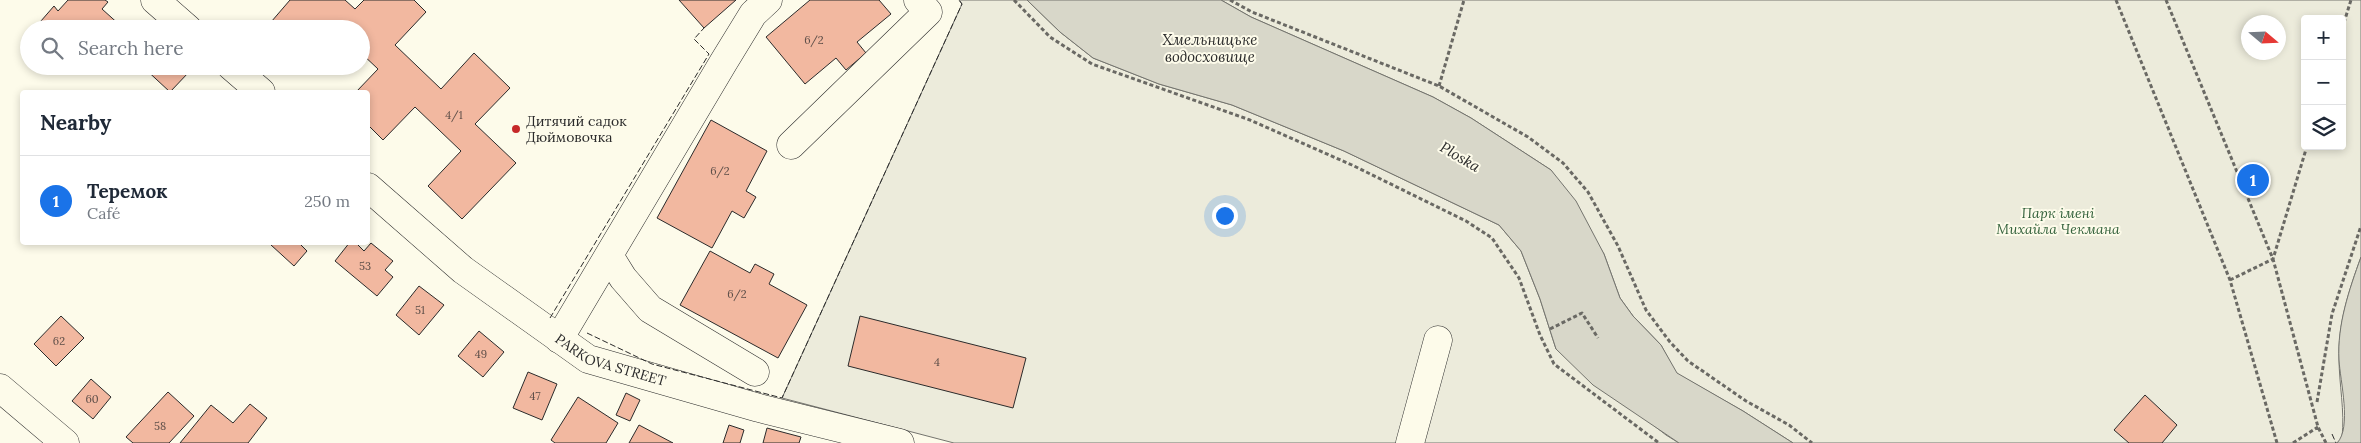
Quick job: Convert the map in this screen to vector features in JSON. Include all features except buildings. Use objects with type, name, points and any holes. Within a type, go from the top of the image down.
[{"type":"street","points":[[155,0],[178,20]]},
{"type":"street","points":[[560,339],[753,14],[768,0]]},
{"type":"street","points":[[792,145],[928,12],[918,0]]},
{"type":"street","points":[[241,75],[259,90]]},
{"type":"street","name":"PARKOVA STREET","points":[[370,188],[463,270],[588,359],[741,403],[900,443]]},
{"type":"street","points":[[610,257],[623,278],[650,309],[755,372]]},
{"type":"street","points":[[1410,443],[1438,340]]},
{"type":"street","points":[[0,388],[65,443]]},
{"type":"path","points":[[1014,0],[1050,37],[1092,64],[1259,124],[1379,178],[1466,221],[1492,238],[1519,278],[1540,335],[1554,364],[1658,443]]},
{"type":"path","points":[[1230,0],[1252,12],[1439,86],[1528,138],[1563,163],[1588,192],[1618,246],[1646,310],[1670,342],[1688,361],[1746,400],[1788,425],[1812,443]]},
{"type":"path","points":[[1439,86],[1464,0]]},
{"type":"path","points":[[2116,0],[2230,280],[2277,443]]},
{"type":"path","points":[[2166,0],[2273,259],[2318,427],[2326,443]]},
{"type":"path","points":[[2346,16],[2351,0]]},
{"type":"path","points":[[2230,280],[2273,259],[2306,150]]},
{"type":"path","points":[[2317,402],[2332,314],[2361,226]]},
{"type":"path","points":[[1550,329],[1582,313],[1598,338]]},
{"type":"path","points":[[2293,443],[2318,427]]},
{"type":"green space","points":[[959,0],[1027,0],[1060,32],[1093,58],[1159,84],[1232,105],[1344,151],[1499,225],[1521,251],[1540,299],[1556,349],[1666,435],[1679,443],[954,443],[782,398],[962,4]]},
{"type":"green space","name":"Парк імені Михайла Чекмана","points":[[1221,0],[2361,0],[2361,257],[2342,319],[2340,332],[2339,368],[2343,417],[2342,438],[2337,443],[1793,443],[1743,411],[1676,373],[1661,345],[1633,316],[1620,298],[1604,254],[1551,170],[1471,118],[1433,97],[1251,17]]},
{"type":"water","name":"Хмельницьке водосховище","points":[[1027,0],[1221,0],[1251,17],[1433,97],[1471,118],[1551,170],[1576,201],[1604,254],[1620,298],[1633,316],[1661,345],[1677,373],[1743,411],[1793,443],[1679,443],[1593,385],[1556,349],[1540,299],[1521,251],[1499,225],[1344,151],[1232,105],[1159,84],[1093,58],[1060,32]]},
{"type":"water","points":[[2361,257],[2361,443],[2337,443],[2344,427],[2344,403],[2339,360],[2340,334],[2348,295]]},
{"type":"fence","points":[[587,333],[652,364],[782,398],[962,4],[959,0]]},
{"type":"fence","points":[[550,318],[709,54],[694,39],[704,28]]},
{"type":"fence","points":[[2332,434],[2336,443]]},
{"type":"place","name":"Дитячий садок Дюймовочка","points":[[516,129]]},
{"type":"place","name":"Теремок","points":[[2253,180]]},
{"type":"water label","name":"Ploska","points":[[1460,157]]}]
